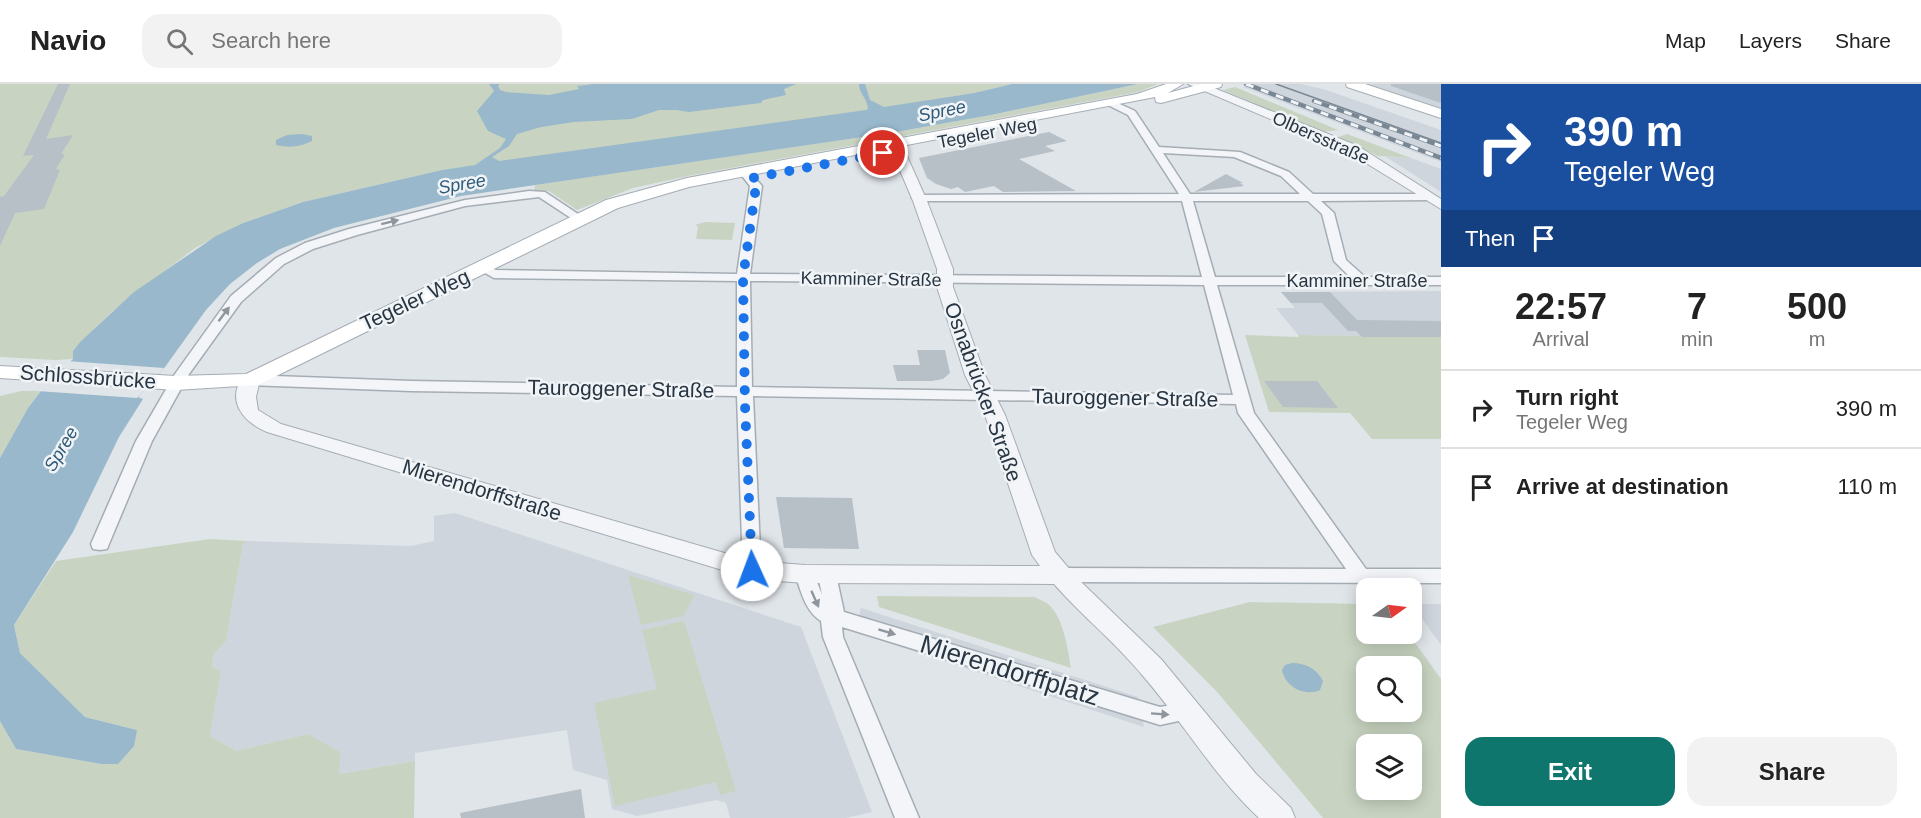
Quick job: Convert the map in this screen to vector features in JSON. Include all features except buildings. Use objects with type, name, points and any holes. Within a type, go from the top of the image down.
[{"type":"main road","name":"Tegeler Weg","points":[[1122,108],[1177,84]]},
{"type":"main road","points":[[1352,84],[1441,114]]},
{"type":"main road","name":"Tegeler Weg","points":[[250,380],[581,220],[696,189],[889,148],[1122,108],[1204,85]]},
{"type":"main road","name":"Schlossbrücke","points":[[0,372],[176,383],[250,380]]},
{"type":"street","name":"Olbersstraße","points":[[1204,85],[1353,149],[1436,201]]},
{"type":"street","points":[[1122,108],[1156,150],[1186,198],[1244,400],[1246,414],[1360,576]]},
{"type":"street","name":"Osnabrücker Straße","points":[[889,148],[902,159],[918,198],[945,269],[945,288],[975,375],[995,415],[1038,544],[1058,575]]},
{"type":"street","points":[[1156,150],[1240,155],[1285,174],[1330,217],[1340,261],[1361,281]]},
{"type":"street","points":[[751,179],[743,278],[744,391],[752,570],[770,573],[816,574],[1441,576]]},
{"type":"street","points":[[100,544],[144,441],[176,383],[236,299],[264,273],[309,246],[353,231],[465,203],[541,194],[581,220]]},
{"type":"street","points":[[918,198],[1311,198],[1436,201]]},
{"type":"street","name":"Kamminer Straße","points":[[482,268],[494,274],[743,278],[1210,282],[1441,281]]},
{"type":"street","name":"Tauroggener Straße","points":[[250,380],[372,385],[1244,400]]},
{"type":"street","name":"Mierendorffstraße","points":[[250,380],[244,395],[248,412],[251,416],[274,428],[752,570]]},
{"type":"street","points":[[816,574],[821,613],[831,619],[833,637],[907,818]]},
{"type":"street","points":[[1058,575],[1138,651],[1189,711],[1261,808],[1280,818]]},
{"type":"street","name":"Mierendorffplatz","points":[[831,619],[849,620],[1160,716],[1189,711]]},
{"type":"shaded area","points":[[1255,84],[1301,84],[1326,90],[1441,130],[1441,162],[1243,87]]},
{"type":"shaded area","points":[[1366,84],[1441,84],[1441,110],[1405,97]]},
{"type":"shaded area","points":[[1386,157],[1411,158],[1441,169],[1441,192]]},
{"type":"shaded area","points":[[1441,291],[1441,337],[1298,335],[1276,308],[1295,308],[1281,292]]},
{"type":"shaded area","points":[[455,513],[801,627],[872,812],[846,818],[730,818],[726,803],[716,800],[637,816],[612,809],[607,780],[573,770],[567,730],[415,753],[415,761],[339,774],[308,734],[236,751],[210,736],[221,671],[212,667],[214,654],[226,641],[243,544],[247,541],[411,546],[434,541],[434,516]]},
{"type":"shaded area","points":[[1422,604],[1441,604],[1441,645],[1422,619]]},
{"type":"shaded area","points":[[861,608],[1138,697],[1144,727],[855,632]]},
{"type":"green space","points":[[0,84],[1012,84],[974,93],[840,115],[442,170],[303,202],[243,223],[195,248],[114,310],[80,342],[74,350],[73,359],[55,360],[0,357]]},
{"type":"green space","points":[[1138,84],[1158,84],[1138,92],[688,176],[633,188],[577,210],[549,191],[534,191],[535,185],[889,133],[991,115]]},
{"type":"green space","points":[[1235,87],[1338,130],[1324,132],[1223,90]]},
{"type":"green space","points":[[1347,134],[1411,158],[1378,156],[1339,137]]},
{"type":"green space","points":[[705,222],[735,223],[732,240],[696,239],[698,227],[695,225]]},
{"type":"green space","points":[[1245,335],[1441,337],[1441,439],[1372,439],[1350,413],[1269,412]]},
{"type":"green space","points":[[21,391],[40,391],[0,458],[0,396]]},
{"type":"green space","points":[[210,539],[247,541],[243,544],[226,641],[214,654],[212,667],[221,671],[210,736],[236,751],[308,734],[340,752],[339,774],[415,761],[414,818],[0,818],[0,721],[16,749],[101,764],[118,764],[137,730],[85,717],[20,653],[14,625],[56,561]]},
{"type":"green space","points":[[628,575],[694,595],[684,616],[641,625]]},
{"type":"green space","points":[[877,596],[1034,597],[1048,604],[1058,616],[1071,668],[879,607]]},
{"type":"green space","points":[[1250,602],[1356,604],[1356,644],[1416,644],[1441,679],[1441,818],[1323,818],[1218,693],[1153,627]]},
{"type":"green space","points":[[684,621],[736,791],[720,795],[716,782],[615,806],[594,703],[657,689],[642,630]]},
{"type":"water","name":"Spree","points":[[489,84],[500,84],[498,86],[500,90],[506,92],[549,95],[579,89],[577,86],[594,84],[796,84],[784,89],[786,95],[763,100],[761,103],[689,112],[659,110],[632,119],[574,122],[541,127],[517,134],[509,146],[492,157],[499,161],[866,110],[868,105],[860,91],[859,84],[865,84],[870,100],[884,107],[974,93],[1012,84],[1138,84],[991,115],[890,133],[461,196],[334,228],[280,249],[230,284],[206,310],[165,367],[138,397],[143,399],[119,437],[73,532],[14,625],[20,653],[85,717],[137,730],[134,746],[118,764],[101,764],[16,749],[0,721],[0,458],[28,408],[43,388],[73,359],[73,351],[80,342],[134,292],[216,236],[243,223],[303,202],[442,170],[475,165],[500,148],[506,139],[488,131],[477,111],[494,91]]},
{"type":"water","points":[[287,135],[312,136],[312,141],[295,146],[276,145],[276,140]]},
{"type":"water","points":[[1302,664],[1318,673],[1323,681],[1320,690],[1308,692],[1291,686],[1282,670],[1285,665]]},
{"type":"pier","points":[[66,361],[164,368],[137,398],[37,391]]},
{"type":"tram line","points":[[1276,84],[1441,143]]},
{"type":"railway","points":[[1246,84],[1441,158]]},
{"type":"railway","points":[[1314,101],[1441,146]]},
{"type":"route","points":[[752,570],[745,405],[743,278],[756,186],[752,178],[883,153]]}]
